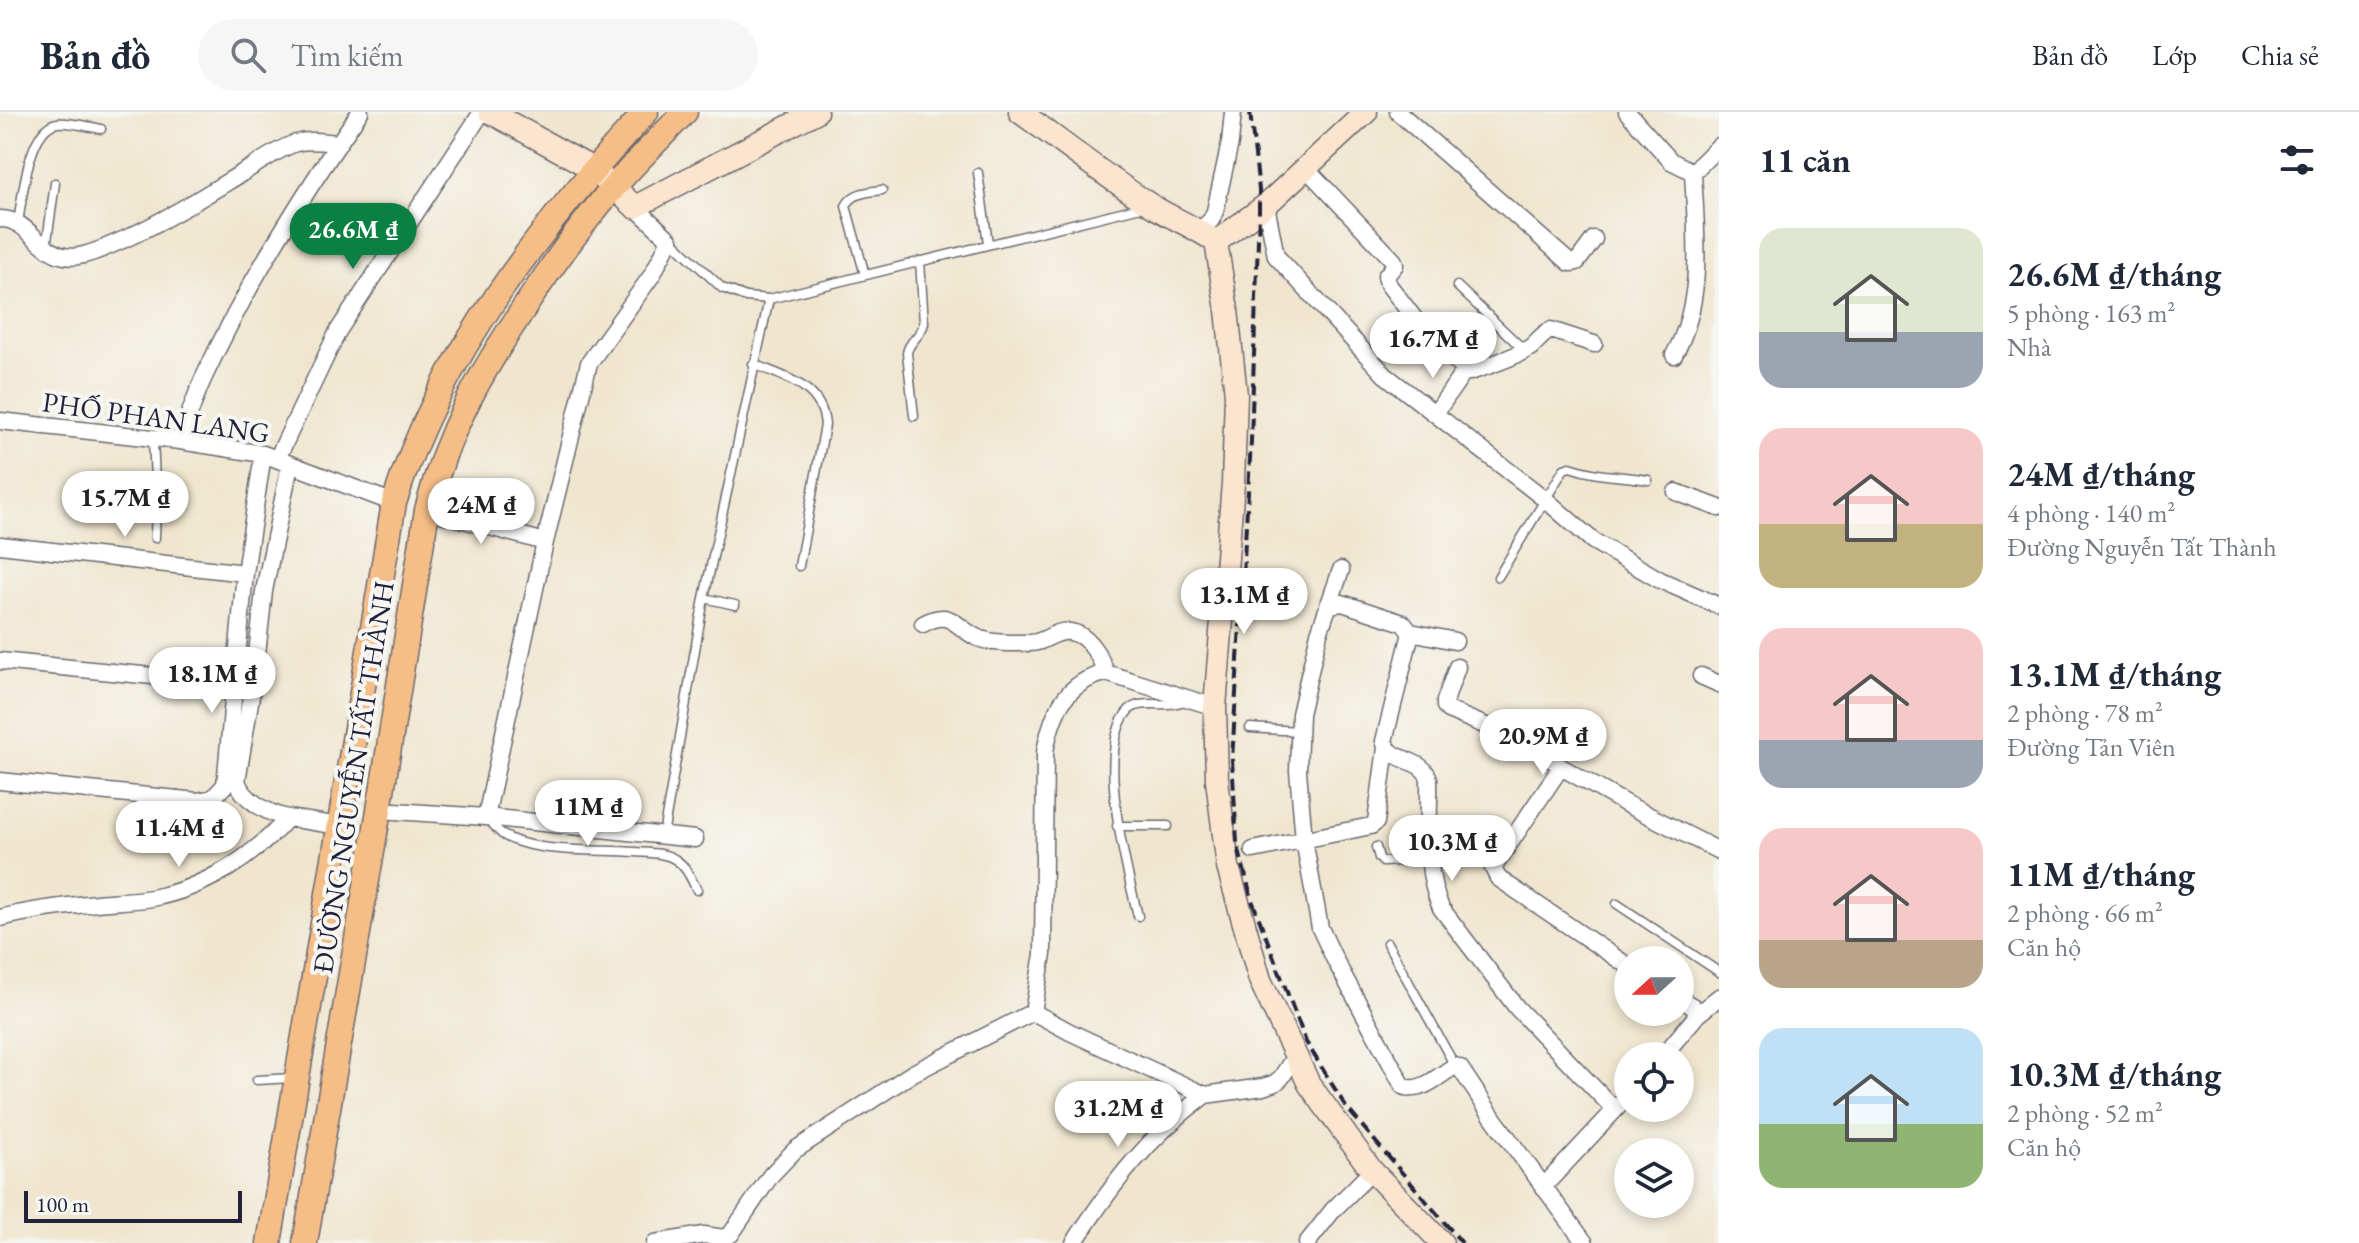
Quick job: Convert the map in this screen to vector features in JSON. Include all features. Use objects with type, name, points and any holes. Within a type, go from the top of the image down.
[{"type":"main road","name":"ĐƯỜNG NGUYỄN TẤT THÀNH","points":[[269,1243],[394,503],[419,433],[455,362],[534,243],[593,169],[646,112]]},
{"type":"main road","name":"ĐƯỜNG NGUYỄN TẤT THÀNH","points":[[305,1243],[427,510],[446,448],[480,376],[556,260],[613,187],[685,112]]},
{"type":"street","points":[[180,441],[203,379],[250,291],[299,205],[360,112]]},
{"type":"street","points":[[0,781],[197,801],[213,798],[225,785],[245,573],[276,459],[338,331],[482,112]]},
{"type":"street","points":[[486,817],[545,542],[589,363],[652,275],[670,240],[593,169],[490,112]]},
{"type":"street","points":[[635,207],[816,112]]},
{"type":"street","points":[[1020,112],[1150,205],[1208,236]]},
{"type":"street","points":[[1233,112],[1230,143],[1208,236],[1227,310],[1236,395],[1233,483],[1215,707],[1217,780],[1228,867],[1260,980],[1309,1084],[1372,1171],[1442,1243]]},
{"type":"street","points":[[1208,236],[1266,205],[1366,112]]},
{"type":"street","points":[[1398,112],[1570,263],[1577,262],[1594,239]]},
{"type":"street","points":[[1627,112],[1671,161],[1693,172]]},
{"type":"street","points":[[0,219],[18,224],[46,249],[59,256],[77,256],[100,250],[159,223],[297,143],[338,143]]},
{"type":"street","points":[[1674,355],[1684,338],[1698,269],[1693,172],[1719,146]]},
{"type":"street","points":[[1306,168],[1394,261],[1395,265],[1386,276],[1388,284],[1417,322],[1465,370],[1479,369],[1524,350],[1551,330],[1594,344]]},
{"type":"street","points":[[1266,205],[1276,256],[1373,364],[1546,500],[1593,541],[1660,580],[1719,606]]},
{"type":"street","points":[[1435,414],[1465,370]]},
{"type":"street","name":"PHỐ PHAN LANG","points":[[0,421],[180,441],[276,459],[394,503]]},
{"type":"street","points":[[276,459],[255,672],[237,781],[241,792],[275,815],[340,826]]},
{"type":"street","points":[[1676,492],[1719,508]]},
{"type":"street","points":[[427,510],[545,542]]},
{"type":"street","points":[[0,545],[245,573]]},
{"type":"street","points":[[1341,570],[1319,633],[1300,714],[1299,731],[1298,771],[1304,840],[1320,928],[1403,1086],[1418,1089],[1455,1066],[1460,1068],[1585,1243]]},
{"type":"street","points":[[1253,850],[1371,826],[1376,822],[1386,748],[1384,741],[1410,632],[1403,623],[1342,603],[1328,605]]},
{"type":"street","points":[[923,624],[944,616],[978,638],[1027,643],[1037,643],[1056,633],[1071,632],[1087,641],[1106,673]]},
{"type":"street","points":[[1410,637],[1416,633],[1455,641]]},
{"type":"street","points":[[0,661],[234,684]]},
{"type":"street","points":[[1457,667],[1445,701],[1448,710],[1536,747],[1561,767],[1640,812],[1719,851]]},
{"type":"street","points":[[1033,1012],[1043,954],[1045,752],[1049,727],[1059,705],[1091,676],[1106,673],[1215,707]]},
{"type":"street","points":[[1701,676],[1719,684]]},
{"type":"street","points":[[1386,748],[1427,771],[1433,892],[1441,908],[1517,1008],[1614,1109]]},
{"type":"street","points":[[1561,767],[1493,868],[1494,873],[1614,957]]},
{"type":"street","points":[[379,810],[486,817],[695,839]]},
{"type":"street","points":[[0,918],[29,911],[152,898],[202,883],[234,865],[273,835],[288,818]]},
{"type":"street","points":[[1675,1042],[1698,1014],[1719,997]]},
{"type":"street","points":[[1694,1009],[1698,1014]]},
{"type":"street","points":[[1033,1012],[1205,1095]]},
{"type":"street","points":[[655,1243],[704,1235],[725,1240],[771,1175],[795,1150],[913,1073],[1033,1012]]},
{"type":"street","points":[[1074,1243],[1108,1191],[1176,1116],[1205,1095],[1275,1083],[1295,1056]]},
{"type":"street","points":[[1544,1186],[1614,1111]]},
{"type":"street","points":[[1307,1243],[1333,1210],[1372,1171]]},
{"type":"lane","points":[[18,224],[26,175],[42,132],[57,123],[101,129]]},
{"type":"lane","points":[[978,173],[988,243]]},
{"type":"lane","points":[[46,249],[55,183]]},
{"type":"lane","points":[[865,275],[846,206],[856,194],[882,190]]},
{"type":"lane","points":[[670,240],[722,288],[746,297],[769,299],[1150,205]]},
{"type":"lane","points":[[914,416],[907,353],[908,345],[923,332],[920,261]]},
{"type":"lane","points":[[1457,286],[1524,350]]},
{"type":"lane","points":[[663,836],[704,598],[769,299]]},
{"type":"lane","points":[[753,364],[808,388],[824,416],[825,425],[799,566]]},
{"type":"lane","points":[[153,438],[155,538]]},
{"type":"lane","points":[[1498,577],[1564,469],[1570,467],[1603,477],[1648,480]]},
{"type":"lane","points":[[704,598],[735,605]]},
{"type":"lane","points":[[1138,916],[1117,826],[1115,742],[1129,711],[1138,705],[1181,704],[1189,699]]},
{"type":"lane","points":[[1250,728],[1299,731]]},
{"type":"lane","points":[[486,817],[502,834],[542,848],[661,854],[675,859],[686,868],[697,890]]},
{"type":"lane","points":[[1117,826],[1168,826]]},
{"type":"lane","points":[[1376,847],[1383,862],[1431,859]]},
{"type":"lane","points":[[1617,904],[1719,972]]},
{"type":"lane","points":[[1387,943],[1455,1066]]},
{"type":"lane","points":[[257,1080],[297,1077]]},
{"type":"railway","points":[[1250,112],[1259,211],[1251,441],[1232,760],[1237,843],[1252,900],[1306,1042],[1346,1107],[1462,1243]]}]
